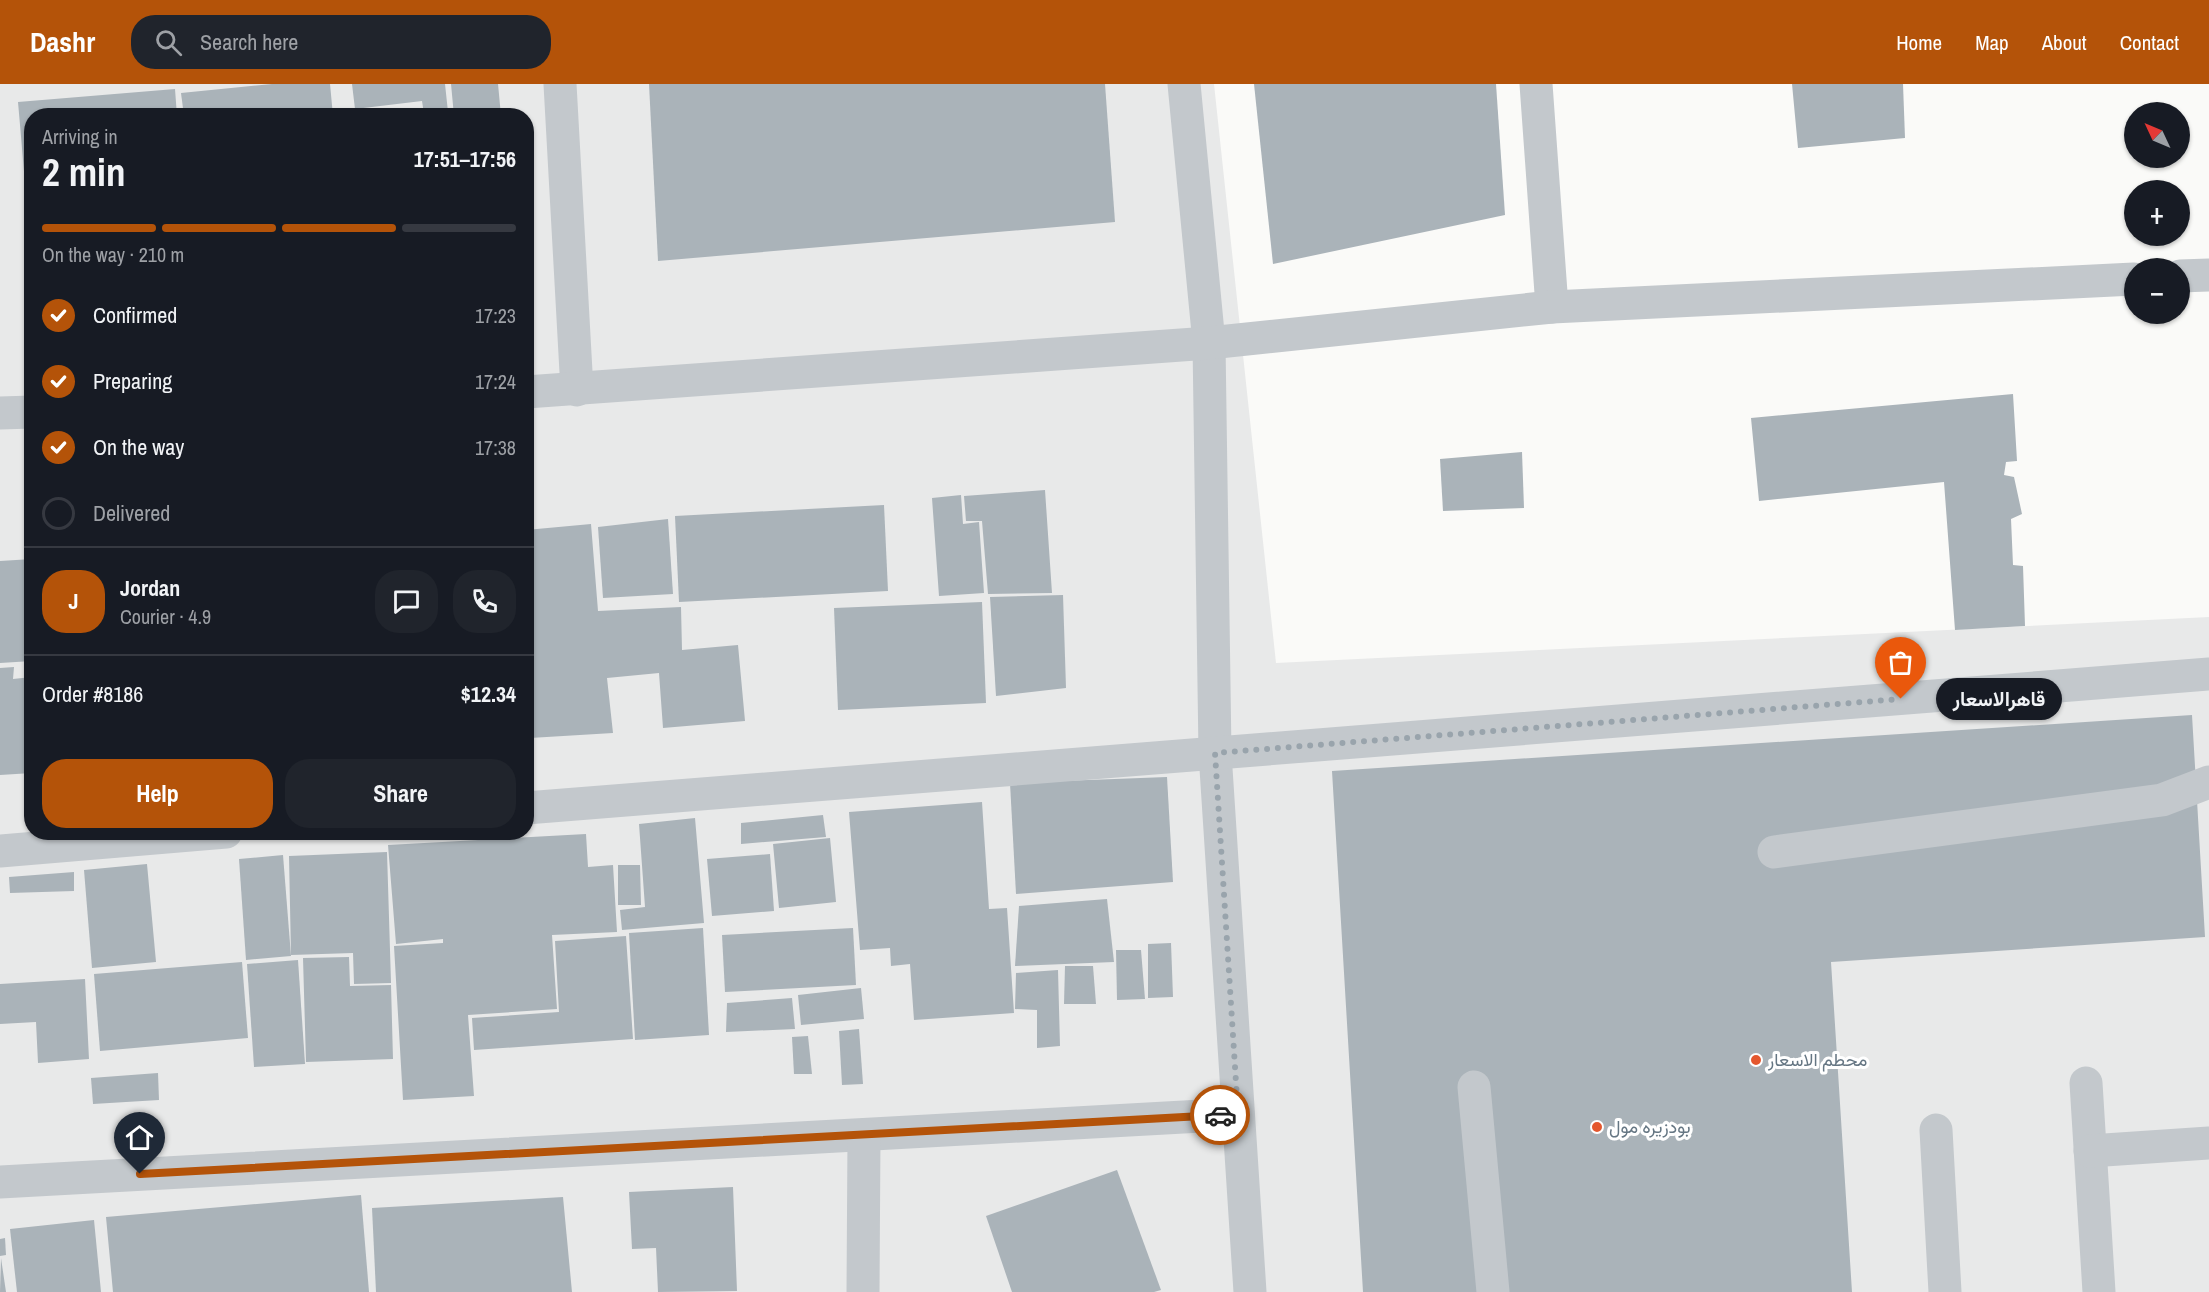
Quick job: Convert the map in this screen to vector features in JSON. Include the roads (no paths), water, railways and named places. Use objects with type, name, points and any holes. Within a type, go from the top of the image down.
[{"type":"lane","points":[[560,84],[577,390]]},
{"type":"lane","points":[[1184,84],[1209,344],[1215,753],[1250,1292]]},
{"type":"lane","points":[[1536,84],[1552,308]]},
{"type":"lane","points":[[2190,276],[2209,275]]},
{"type":"lane","points":[[534,392],[1209,344],[1552,308],[2124,279]]},
{"type":"lane","points":[[0,413],[24,412]]},
{"type":"lane","points":[[534,807],[2209,674]]},
{"type":"lane","points":[[1774,852],[2162,800],[2209,782]]},
{"type":"lane","points":[[0,850],[126,840]]},
{"type":"lane","points":[[2086,1083],[2099,1292]]},
{"type":"lane","points":[[1474,1087],[1493,1292]]},
{"type":"lane","points":[[0,1182],[1238,1114]]},
{"type":"lane","points":[[1936,1130],[1945,1292]]},
{"type":"lane","points":[[863,1292],[864,1135]]},
{"type":"lane","points":[[2090,1151],[2209,1143]]},
{"type":"place","name":"قاهرالاسعار","points":[[1901,699]]},
{"type":"place","name":"محطم الاسعار","points":[[1756,1060]]},
{"type":"place","name":"بودزيره مول","points":[[1597,1127]]}]
